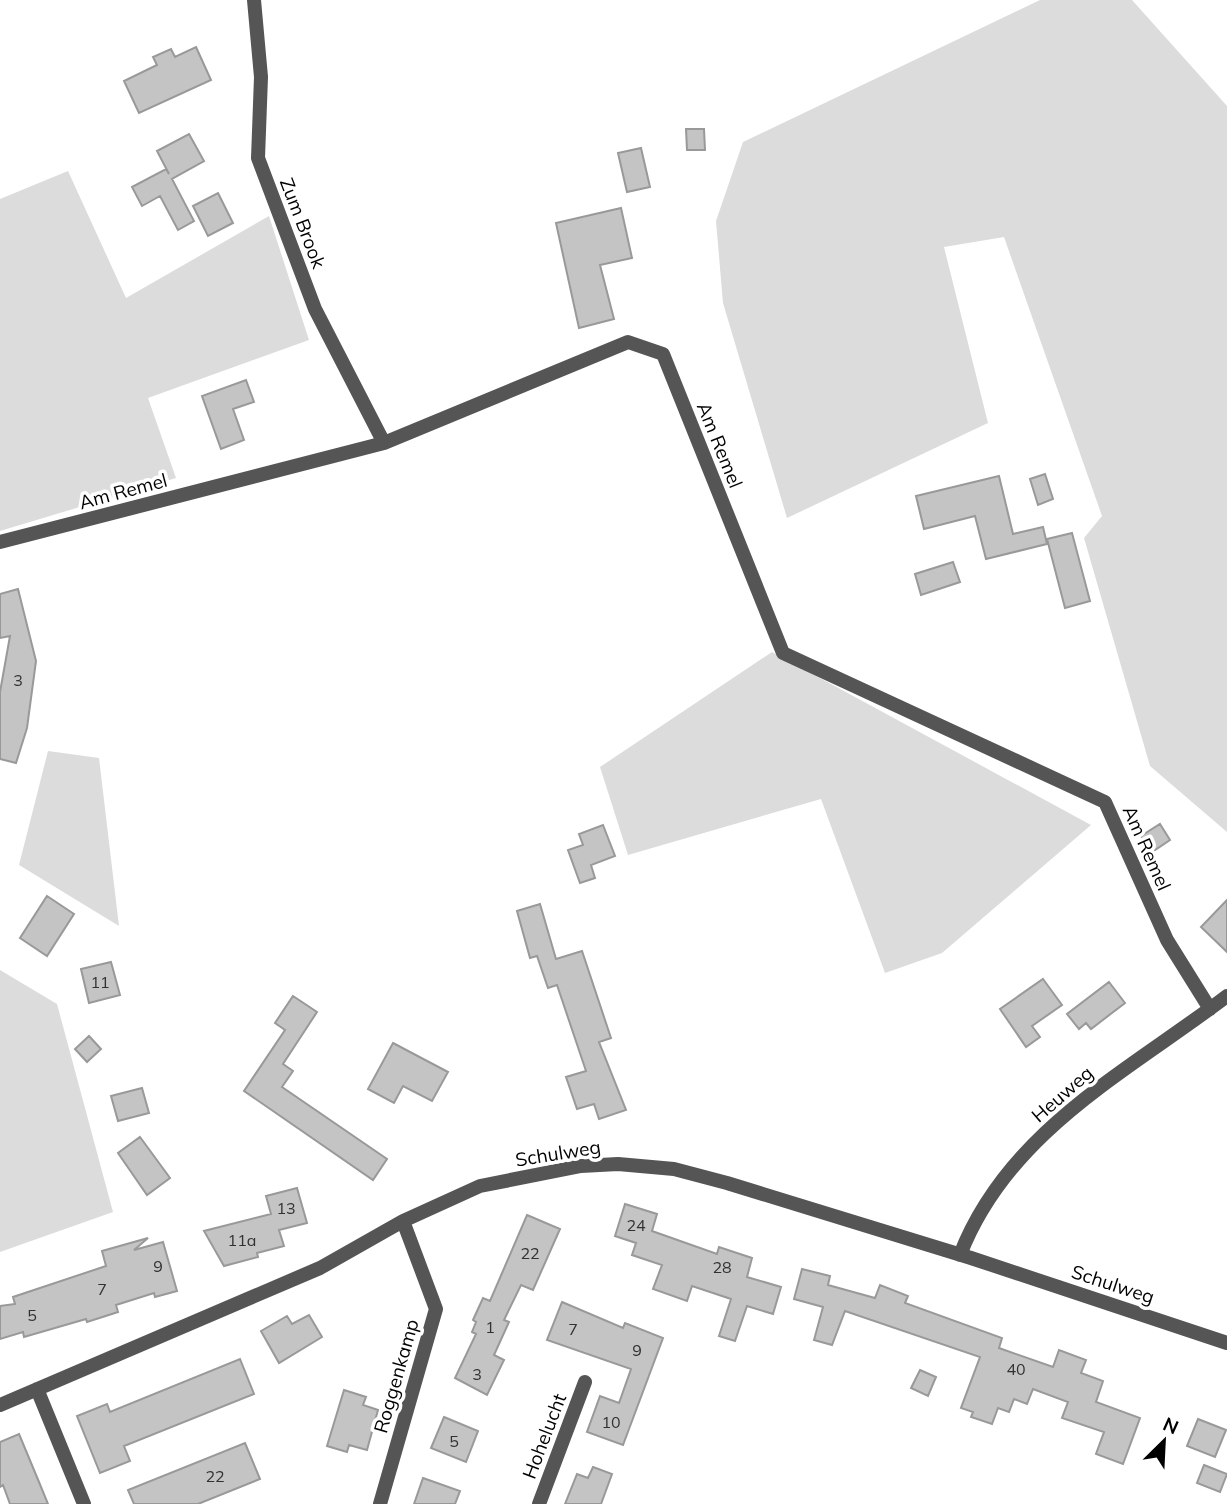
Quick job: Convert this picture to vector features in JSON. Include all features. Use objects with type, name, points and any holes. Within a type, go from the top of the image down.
[{"type":"street","name":"Zum Brook","points":[[254,0],[261,77],[258,158],[315,309],[383,443]]},
{"type":"street","name":"Am Remel","points":[[0,542],[383,443],[628,342],[663,354],[783,653],[1105,802],[1167,940],[1209,1009]]},
{"type":"street","name":"Heuweg","points":[[960,1255],[980,1210],[1019,1160],[1091,1091],[1227,996]]},
{"type":"street","name":"Schulweg","points":[[0,1405],[320,1268],[403,1222],[480,1186],[581,1166],[625,1164],[674,1169],[960,1255],[1227,1343]]},
{"type":"street","name":"Roggenkamp","points":[[380,1504],[436,1309],[403,1222]]},
{"type":"street","name":"Hohelucht","points":[[538,1504],[586,1382]]},
{"type":"street","points":[[37,1389],[84,1504]]},
{"type":"shaded area","points":[[1040,0],[1132,0],[1227,106],[1227,832],[1150,766],[1084,538],[1102,516],[1004,237],[944,247],[988,423],[787,518],[723,303],[716,221],[743,142]]},
{"type":"shaded area","points":[[68,171],[126,298],[269,216],[309,340],[148,398],[176,478],[0,531],[0,199]]},
{"type":"shaded area","points":[[772,652],[1091,825],[942,953],[885,973],[821,799],[628,855],[600,767]]},
{"type":"shaded area","points":[[48,751],[99,758],[119,926],[19,865]]},
{"type":"shaded area","points":[[0,970],[57,1004],[113,1212],[0,1252]]},
{"type":"building","points":[[196,47],[211,80],[139,113],[124,81],[157,65],[153,57],[171,49],[175,57]]},
{"type":"building","points":[[686,129],[704,129],[705,150],[687,150]]},
{"type":"building","points":[[189,134],[204,161],[172,179],[194,221],[178,230],[160,196],[142,206],[132,187],[166,169],[169,174],[157,151]]},
{"type":"building","points":[[641,148],[650,187],[627,192],[618,153]]},
{"type":"building","points":[[218,193],[233,223],[208,236],[193,206]]},
{"type":"building","points":[[621,208],[632,258],[600,265],[614,319],[579,328],[556,223]]},
{"type":"building","points":[[246,380],[254,402],[233,409],[244,440],[221,449],[202,396]]},
{"type":"building","points":[[1045,474],[1053,499],[1038,505],[1030,479]]},
{"type":"building","points":[[999,476],[1013,534],[1043,527],[1047,544],[986,559],[975,516],[924,529],[916,496]]},
{"type":"building","points":[[1072,533],[1090,601],[1065,608],[1047,539]]},
{"type":"building","points":[[953,562],[960,582],[921,595],[915,574]]},
{"type":"building","points":[[18,589],[36,661],[27,728],[16,763],[0,759],[0,692],[10,636],[0,638],[0,594]]},
{"type":"building","points":[[1160,824],[1170,840],[1152,852],[1141,836]]},
{"type":"building","points":[[603,825],[615,856],[591,865],[595,878],[580,883],[568,850],[583,845],[579,834]]},
{"type":"building","points":[[47,896],[74,914],[47,956],[20,938]]},
{"type":"building","points":[[1227,900],[1227,952],[1201,927]]},
{"type":"building","points":[[540,904],[556,959],[582,951],[611,1038],[599,1042],[626,1110],[599,1119],[594,1104],[577,1109],[566,1077],[586,1071],[557,985],[548,988],[537,956],[530,958],[517,911]]},
{"type":"building","points":[[111,962],[120,995],[89,1003],[81,969]]},
{"type":"building","points":[[1043,979],[1062,1005],[1032,1026],[1040,1037],[1026,1047],[1000,1009]]},
{"type":"building","points":[[1109,982],[1125,1003],[1091,1029],[1086,1023],[1079,1029],[1067,1014]]},
{"type":"building","points":[[293,996],[317,1012],[283,1064],[293,1071],[282,1087],[387,1159],[373,1180],[244,1091],[285,1030],[275,1023]]},
{"type":"building","points":[[89,1036],[101,1049],[87,1062],[75,1049]]},
{"type":"building","points":[[393,1043],[448,1072],[432,1101],[403,1086],[394,1103],[368,1089]]},
{"type":"building","points":[[142,1088],[149,1113],[118,1121],[111,1096]]},
{"type":"building","points":[[140,1137],[170,1178],[147,1195],[118,1153]]},
{"type":"building","points":[[297,1188],[307,1223],[279,1230],[284,1246],[257,1253],[258,1257],[224,1266],[204,1231],[271,1214],[266,1196]]},
{"type":"building","points":[[625,1204],[657,1214],[652,1231],[717,1254],[719,1247],[752,1258],[747,1277],[781,1287],[773,1314],[747,1306],[735,1341],[719,1336],[731,1299],[692,1286],[687,1301],[653,1289],[662,1265],[632,1255],[636,1243],[615,1236]]},
{"type":"building","points":[[527,1215],[560,1229],[533,1290],[521,1285],[504,1320],[509,1322],[494,1355],[504,1360],[487,1395],[455,1378],[476,1334],[472,1332],[476,1322],[473,1320],[483,1298],[490,1301]]},
{"type":"building","points":[[148,1238],[134,1250],[163,1242],[177,1291],[155,1297],[154,1293],[116,1305],[118,1312],[87,1322],[86,1319],[24,1337],[23,1332],[0,1339],[0,1306],[15,1304],[13,1297],[106,1266],[102,1251]]},
{"type":"building","points":[[802,1269],[830,1276],[828,1285],[875,1298],[880,1285],[908,1296],[905,1303],[1002,1338],[999,1348],[1053,1367],[1059,1350],[1086,1360],[1081,1373],[1103,1381],[1096,1402],[1140,1418],[1123,1464],[1096,1454],[1104,1432],[1062,1418],[1068,1402],[1033,1389],[1027,1404],[1014,1399],[1009,1412],[998,1408],[992,1424],[971,1417],[973,1412],[961,1408],[980,1357],[845,1311],[832,1345],[814,1340],[823,1307],[794,1299]]},
{"type":"building","points":[[562,1302],[623,1328],[625,1323],[663,1338],[623,1445],[587,1432],[600,1396],[619,1403],[631,1369],[547,1340]]},
{"type":"building","points":[[309,1315],[322,1337],[279,1363],[261,1331],[287,1316],[292,1324]]},
{"type":"building","points":[[240,1359],[254,1394],[124,1446],[130,1461],[100,1473],[77,1416],[107,1404],[110,1412]]},
{"type":"building","points":[[920,1370],[936,1377],[928,1396],[911,1388]]},
{"type":"building","points":[[344,1390],[366,1397],[363,1405],[378,1410],[367,1450],[349,1445],[347,1452],[327,1446]]},
{"type":"building","points":[[444,1417],[478,1431],[466,1462],[431,1448]]},
{"type":"building","points":[[1198,1419],[1226,1430],[1215,1457],[1187,1446]]},
{"type":"building","points":[[19,1434],[48,1504],[10,1504],[3,1485],[0,1487],[0,1442]]},
{"type":"building","points":[[245,1443],[260,1479],[198,1504],[134,1504],[128,1490]]},
{"type":"building","points":[[1204,1465],[1227,1474],[1220,1492],[1197,1483]]},
{"type":"building","points":[[593,1467],[612,1474],[601,1504],[565,1504],[577,1474],[588,1478]]},
{"type":"building","points":[[423,1478],[460,1491],[455,1504],[414,1504]]}]
